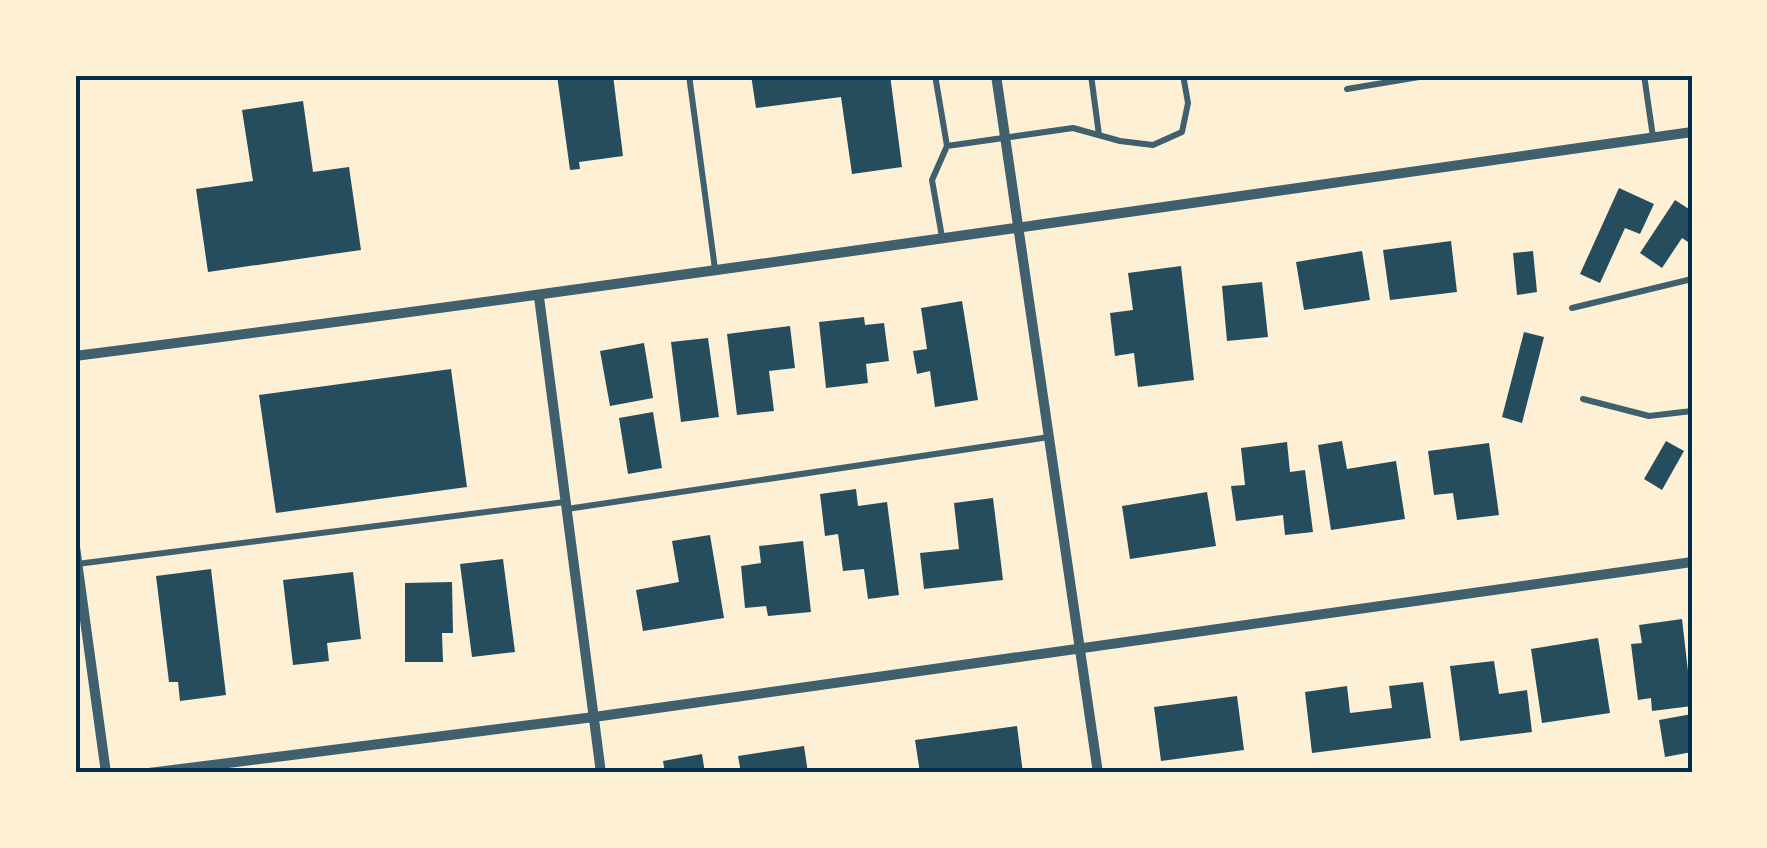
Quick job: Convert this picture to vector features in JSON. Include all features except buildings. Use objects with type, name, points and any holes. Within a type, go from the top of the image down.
[{"type":"street","points":[[996,75],[1098,773]]},
{"type":"street","points":[[75,356],[539,297],[942,236],[1692,132]]},
{"type":"street","points":[[539,297],[601,773]]},
{"type":"street","points":[[75,547],[106,773]]},
{"type":"street","points":[[148,773],[594,716],[1692,562]]},
{"type":"lane","points":[[689,75],[716,270]]},
{"type":"lane","points":[[936,75],[947,146],[932,180],[942,236]]},
{"type":"lane","points":[[1091,75],[1099,135]]},
{"type":"lane","points":[[947,146],[1073,128],[1153,145],[1182,132],[1188,103],[1183,75]]},
{"type":"lane","points":[[1346,89],[1431,75]]},
{"type":"lane","points":[[1644,75],[1654,137]]},
{"type":"lane","points":[[1572,308],[1692,279]]},
{"type":"lane","points":[[1583,398],[1649,416],[1692,411]]},
{"type":"lane","points":[[77,570],[1049,438]]},
{"type":"lane","points":[[1682,773],[1692,772]]}]
